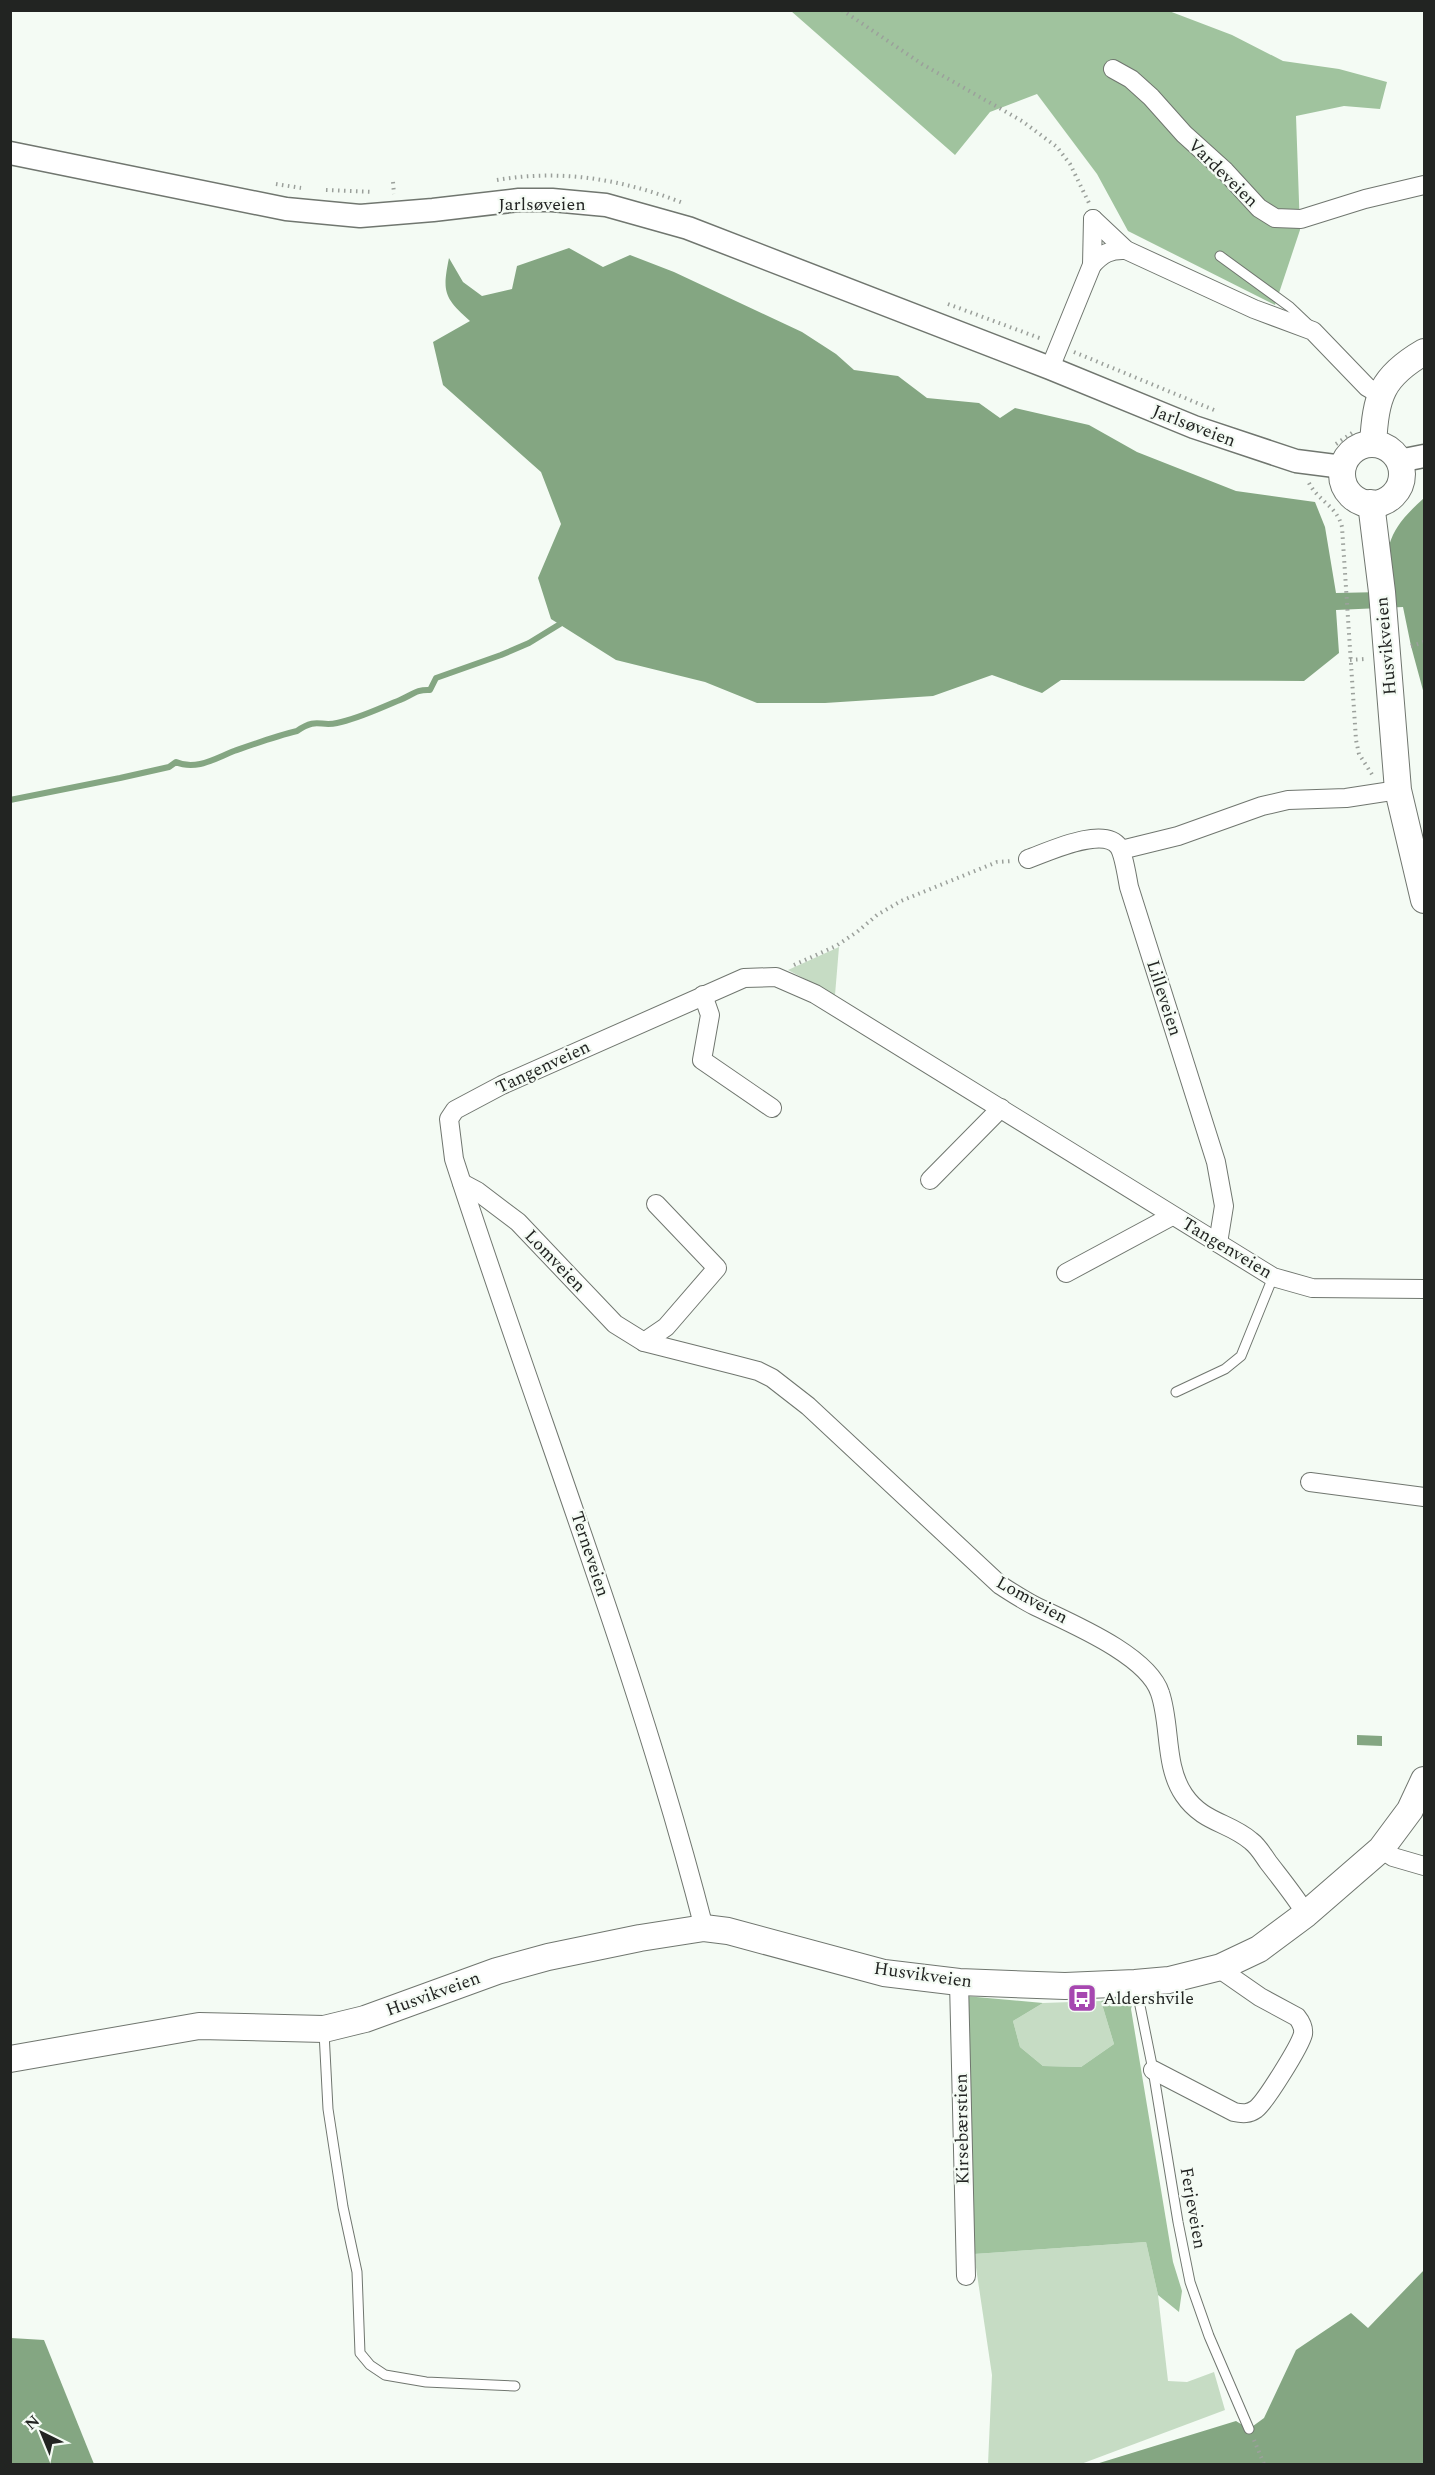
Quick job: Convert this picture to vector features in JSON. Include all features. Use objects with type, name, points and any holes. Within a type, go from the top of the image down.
[{"type":"main road","points":[[1364,435],[1388,448],[1399,461],[1402,478],[1399,486],[1388,499],[1371,503],[1362,502],[1348,492],[1344,484],[1343,467],[1350,453],[1357,448],[1364,435],[1379,394],[1397,370],[1425,352]]},
{"type":"main road","name":"Husvikveien","points":[[1371,503],[1382,600],[1393,790],[1425,900]]},
{"type":"main road","name":"Husvikveien","points":[[10,2060],[199,2026],[324,2029],[365,2019],[497,1971],[548,1957],[640,1938],[704,1928],[728,1931],[884,1973],[959,1982],[1065,1986],[1169,1980],[1221,1966],[1258,1948],[1306,1914],[1381,1849],[1410,1810],[1425,1780]]},
{"type":"street","name":"Vardeveien","points":[[1113,69],[1144,91],[1259,208],[1275,218],[1301,219],[1365,199],[1425,185]]},
{"type":"street","name":"Jarlsøveien","points":[[10,153],[276,207],[360,216],[519,200],[552,200],[606,206],[688,228],[1050,368],[1194,427],[1265,452],[1310,463],[1343,467]]},
{"type":"street","points":[[1093,219],[1126,250],[1254,309],[1313,331],[1367,387],[1379,394]]},
{"type":"street","points":[[1050,368],[1092,265],[1093,219]]},
{"type":"street","points":[[1092,265],[1106,252],[1116,249],[1126,250]]},
{"type":"street","points":[[1399,461],[1425,456]]},
{"type":"street","points":[[1028,859],[1063,846],[1098,837],[1117,845],[1121,850],[1178,836],[1262,806],[1288,800],[1346,798],[1393,790]]},
{"type":"street","name":"Lilleveien","points":[[1121,850],[1129,887],[1216,1162],[1224,1206],[1218,1243]]},
{"type":"street","name":"Tangenveien","points":[[462,1183],[449,1132],[449,1119],[455,1110],[501,1086],[744,978],[776,977],[815,994],[1172,1216],[1273,1276],[1312,1288],[1425,1289]]},
{"type":"street","points":[[703,995],[710,1015],[702,1060],[772,1108]]},
{"type":"street","points":[[930,1180],[1001,1108]]},
{"type":"street","name":"Lomveien","points":[[462,1183],[477,1191],[518,1222],[615,1324],[645,1342],[747,1368],[772,1378],[808,1407],[1000,1585],[1035,1606],[1071,1622],[1135,1661],[1151,1676],[1160,1690],[1171,1757],[1178,1784],[1185,1796],[1212,1821],[1251,1841],[1306,1914]]},
{"type":"street","name":"Terneveien","points":[[462,1183],[591,1554],[674,1821],[704,1928]]},
{"type":"street","points":[[645,1342],[666,1327],[717,1268],[656,1203]]},
{"type":"street","name":"Tangenveien","points":[[1066,1273],[1172,1216]]},
{"type":"street","points":[[1310,1482],[1425,1497]]},
{"type":"street","points":[[1381,1849],[1393,1857],[1425,1866]]},
{"type":"street","points":[[1154,2070],[1234,2112],[1244,2114],[1255,2109],[1265,2100],[1299,2043],[1303,2032],[1301,2022],[1297,2017],[1260,1997],[1224,1972],[1221,1966]]},
{"type":"street","name":"Kirsebærstien","points":[[959,1982],[966,2276]]},
{"type":"lane","points":[[1220,256],[1290,307],[1306,320],[1313,331]]},
{"type":"lane","points":[[1176,1392],[1226,1370],[1241,1356],[1273,1276]]},
{"type":"lane","name":"Ferjeveien","points":[[1135,1983],[1154,2070],[1190,2282],[1209,2336],[1249,2429]]},
{"type":"lane","points":[[324,2029],[328,2109],[343,2207],[357,2272],[360,2353],[370,2365],[385,2375],[426,2382],[515,2386]]},
{"type":"path","points":[[842,10],[922,64],[1022,121],[1057,147],[1079,181],[1089,202],[1093,219]]},
{"type":"path","points":[[489,181],[556,175],[595,177],[646,188],[690,206]]},
{"type":"path","points":[[265,181],[311,189]]},
{"type":"path","points":[[322,190],[378,192]]},
{"type":"path","points":[[386,192],[405,191]]},
{"type":"path","points":[[944,302],[1059,346],[1216,411]]},
{"type":"path","points":[[1364,435],[1351,434],[1341,443],[1314,447],[1308,481],[1312,489],[1340,515],[1356,740],[1359,754],[1367,769],[1393,790]]},
{"type":"path","points":[[1411,646],[1425,642]]},
{"type":"path","points":[[776,977],[786,968],[836,946],[901,901],[997,862],[1028,859]]},
{"type":"path","points":[[1249,2429],[1264,2464]]},
{"type":"shaded area","points":[[791,11],[1169,11],[1232,35],[1283,61],[1339,69],[1387,82],[1380,109],[1344,106],[1296,116],[1300,230],[1275,305],[1128,231],[1097,174],[1037,94],[990,112],[955,155]]},
{"type":"shaded area","points":[[569,248],[603,267],[630,255],[674,272],[802,332],[836,354],[854,370],[898,376],[927,398],[979,403],[1000,418],[1015,408],[1089,425],[1137,452],[1236,491],[1315,502],[1325,527],[1336,593],[1382,592],[1391,540],[1402,520],[1424,498],[1424,694],[1403,607],[1336,610],[1339,653],[1304,681],[1061,680],[1042,693],[992,675],[933,696],[825,703],[757,703],[705,682],[616,660],[551,619],[538,578],[561,524],[541,472],[443,385],[433,342],[470,321],[447,294],[446,279],[449,258],[463,282],[482,296],[512,289],[517,266]]},
{"type":"shaded area","points":[[839,947],[835,995],[788,970]]},
{"type":"shaded area","points":[[1357,1735],[1382,1736],[1382,1746],[1357,1745]]},
{"type":"shaded area","points":[[1135,1992],[1131,2009],[1173,2262],[1182,2291],[1179,2312],[1158,2295],[1146,2242],[974,2254],[965,1996],[1043,2003],[1013,2021],[1020,2047],[1043,2066],[1081,2067],[1114,2044],[1101,2001]]},
{"type":"shaded area","points":[[1101,2001],[1114,2044],[1081,2067],[1043,2066],[1020,2047],[1013,2021],[1043,2003]]},
{"type":"shaded area","points":[[1146,2242],[1158,2295],[1168,2381],[1187,2382],[1214,2372],[1225,2410],[1081,2464],[988,2464],[992,2375],[974,2254]]},
{"type":"shaded area","points":[[1424,2270],[1424,2464],[1096,2464],[1236,2421],[1249,2429],[1264,2418],[1296,2350],[1351,2313],[1368,2328]]},
{"type":"shaded area","points":[[11,2338],[44,2340],[94,2464],[11,2464]]},
{"type":"waterway","points":[[10,800],[169,767],[176,762],[198,764],[297,731],[309,724],[331,724],[353,719],[418,691],[430,690],[436,678],[529,643],[560,624]]},
{"type":"place","name":"Aldershvile","points":[[1082,1998]]}]
